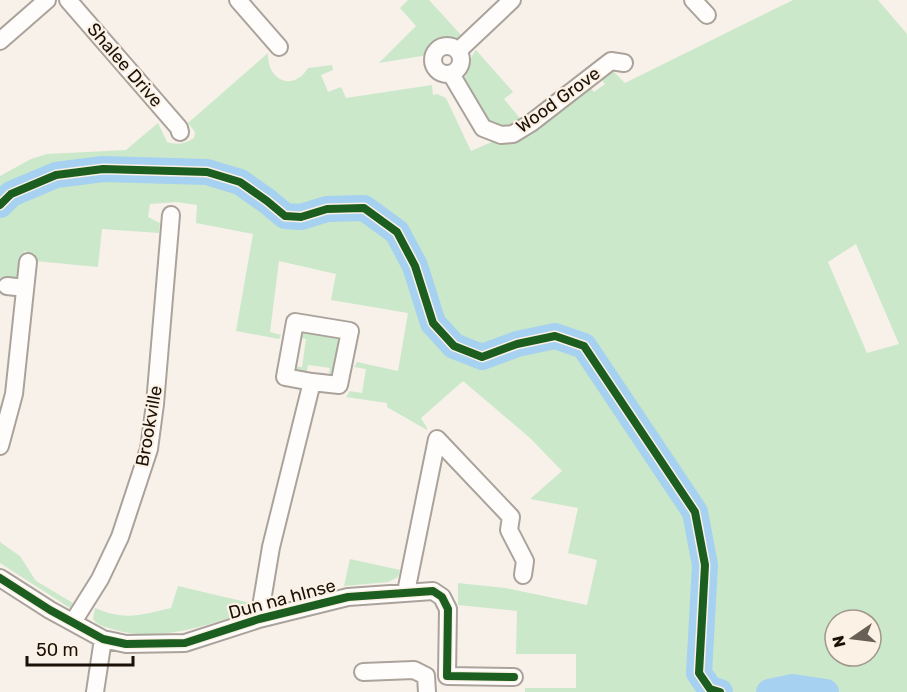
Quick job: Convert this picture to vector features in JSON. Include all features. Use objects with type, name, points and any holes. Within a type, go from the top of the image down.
[{"type":"street","points":[[0,41],[47,0]]},
{"type":"street","name":"Shalee Drive","points":[[68,0],[179,128],[180,132]]},
{"type":"street","points":[[238,0],[279,47]]},
{"type":"street","points":[[458,51],[512,0]]},
{"type":"street","points":[[693,0],[707,15]]},
{"type":"street","points":[[445,46],[458,51],[462,62],[458,69],[451,74],[444,74],[437,70],[434,56],[438,49],[445,46]]},
{"type":"street","name":"Wood Grove","points":[[451,74],[483,128],[501,135],[513,134],[531,123],[611,61],[624,63]]},
{"type":"street","name":"Brookville","points":[[73,622],[100,579],[120,537],[149,449],[171,215]]},
{"type":"street","points":[[0,446],[14,394],[28,262]]},
{"type":"street","points":[[6,286],[25,288]]},
{"type":"street","points":[[294,322],[350,331],[339,385],[312,381],[285,376],[294,322]]},
{"type":"street","name":"Dun na hInse","points":[[259,619],[271,547],[312,381]]},
{"type":"street","points":[[406,592],[437,439],[512,517],[509,530],[525,561],[523,575]]},
{"type":"street","name":"Dun na hInse","points":[[0,578],[50,610],[103,639],[126,644],[185,644],[259,619],[348,597],[433,591],[442,597],[448,609],[447,676]]},
{"type":"street","points":[[95,692],[103,639]]},
{"type":"street","points":[[363,672],[414,670],[427,684],[447,676],[514,677]]},
{"type":"green space","points":[[408,0],[429,0],[462,36],[457,40],[438,38],[430,46],[428,55],[379,63],[416,26],[400,8]]},
{"type":"green space","points":[[793,0],[878,0],[907,34],[907,692],[525,692],[525,688],[576,688],[576,654],[516,654],[517,611],[458,605],[458,583],[505,588],[587,605],[597,560],[568,553],[578,508],[530,499],[562,471],[530,438],[463,381],[421,418],[427,430],[387,407],[387,403],[346,397],[350,391],[362,393],[366,369],[354,367],[357,362],[398,371],[408,313],[331,300],[336,274],[279,261],[270,332],[281,335],[279,339],[236,331],[253,234],[196,223],[197,205],[176,202],[150,204],[148,217],[160,223],[159,233],[102,229],[98,267],[35,261],[35,254],[24,251],[22,274],[11,279],[0,278],[0,176],[31,159],[47,154],[126,150],[158,123],[167,142],[178,144],[188,142],[194,138],[195,132],[188,123],[268,53],[272,71],[282,80],[295,80],[308,68],[332,65],[333,70],[321,75],[328,92],[341,87],[346,98],[432,85],[433,95],[437,94],[446,98],[471,151],[494,141],[515,141],[588,85],[594,92],[605,84],[599,76],[612,70],[625,83]],"holes":[[[856,244],[899,344],[867,353],[828,262]]]},
{"type":"green space","points":[[476,50],[513,92],[504,99],[524,123],[502,129],[485,121],[464,79]]},
{"type":"green space","points":[[298,330],[335,335],[339,338],[333,378],[328,379],[330,368],[308,365],[306,376],[297,375],[292,366],[302,367],[306,339],[296,337]]},
{"type":"green space","points":[[0,542],[20,556],[36,581],[73,603],[70,608],[0,563]]},
{"type":"green space","points":[[350,559],[400,570],[398,577],[388,582],[344,586]]},
{"type":"green space","points":[[178,586],[250,603],[243,614],[193,628],[160,634],[126,633],[102,626],[93,619],[95,608],[124,616],[133,616],[171,608]]},
{"type":"waterway","points":[[0,205],[11,194],[56,175],[103,169],[207,172],[240,182],[285,216],[301,217],[327,209],[364,208],[397,232],[415,266],[433,323],[454,346],[482,357],[517,344],[555,336],[584,346],[695,512],[705,565],[699,673],[710,689],[720,692]]},
{"type":"waterway","points":[[769,692],[793,687],[826,692]]},
{"type":"cycle path","points":[[0,205],[11,194],[56,175],[103,169],[207,172],[240,182],[285,216],[301,217],[327,209],[364,208],[397,232],[415,266],[433,323],[454,346],[482,357],[517,344],[555,336],[584,346],[695,512],[705,565],[699,673],[710,689],[720,692]]},
{"type":"cycle path","points":[[0,578],[50,610],[103,639],[126,644],[185,643],[259,619],[348,597],[433,591],[442,597],[448,609],[447,676],[514,677]]}]
